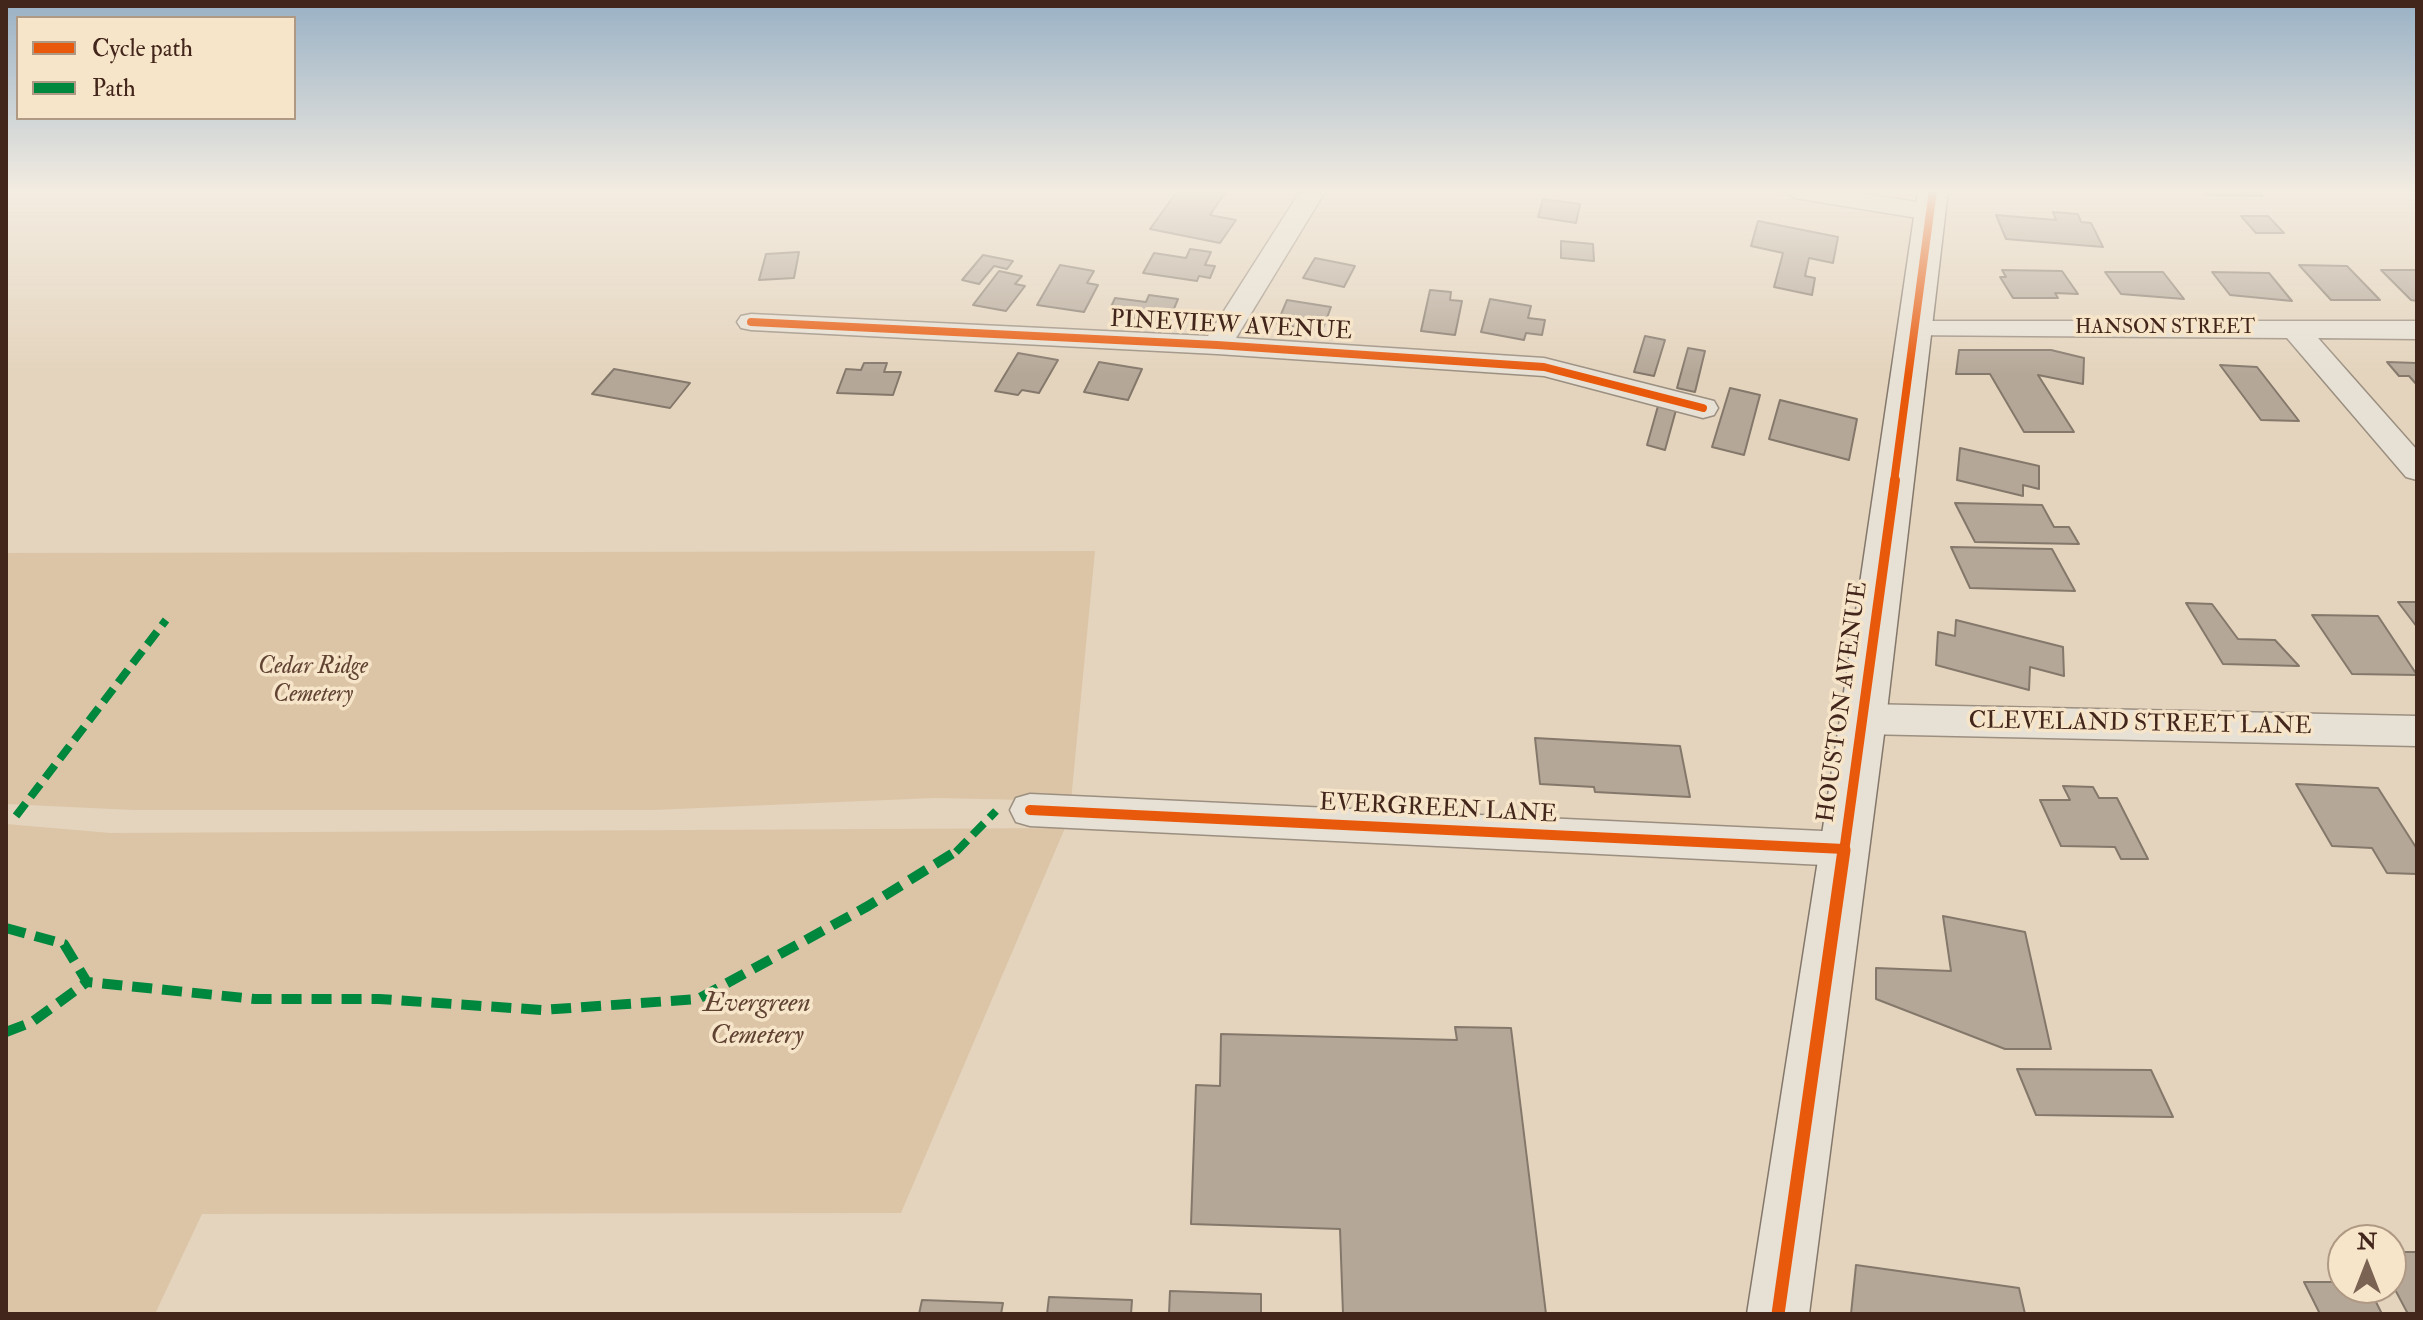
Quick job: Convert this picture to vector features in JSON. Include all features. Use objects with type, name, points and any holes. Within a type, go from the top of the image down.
[{"type":"street","points":[[1217,345],[1275,252]]},
{"type":"street","name":"HOUSTON AVENUE","points":[[1778,1314],[1863,719],[1923,252]]},
{"type":"street","name":"PINEVIEW AVENUE","points":[[751,322],[1217,345],[1544,367],[1703,408]]},
{"type":"street","name":"HANSON STREET","points":[[1912,329],[2417,330]]},
{"type":"street","points":[[2294,329],[2417,470]]},
{"type":"street","name":"CLEVELAND STREET LANE","points":[[1863,719],[2417,731]]},
{"type":"street","name":"EVERGREEN LANE","points":[[1030,810],[1844,849]]},
{"type":"green space","name":"Cedar Ridge Cemetery","points":[[1095,551],[1071,801],[934,798],[653,810],[133,810],[6,804],[6,553]]},
{"type":"green space","name":"Evergreen Cemetery","points":[[6,824],[111,833],[1065,828],[901,1213],[202,1214],[155,1314],[6,1314]]},
{"type":"building","points":[[799,252],[794,278],[759,280],[766,254]]},
{"type":"building","points":[[1189,252],[1211,252],[1205,265],[1215,266],[1210,278],[1199,276],[1197,281],[1143,273],[1154,253],[1186,258]]},
{"type":"building","points":[[1561,252],[1593,252],[1594,261],[1561,258]]},
{"type":"building","points":[[1777,252],[1835,252],[1833,263],[1809,258],[1805,276],[1815,278],[1812,295],[1774,287],[1783,253]]},
{"type":"building","points":[[983,255],[1013,261],[1007,269],[994,266],[979,284],[962,280]]},
{"type":"building","points":[[1315,258],[1355,266],[1344,287],[1303,278]]},
{"type":"building","points":[[1060,265],[1094,271],[1087,283],[1098,285],[1084,312],[1037,305]]},
{"type":"building","points":[[2299,265],[2347,266],[2380,300],[2331,300]]},
{"type":"building","points":[[2002,270],[2062,271],[2078,294],[2055,293],[2058,298],[2013,298],[2000,277],[2006,277]]},
{"type":"building","points":[[2381,270],[2417,270],[2417,301],[2411,300]]},
{"type":"building","points":[[999,271],[1022,276],[1015,284],[1025,286],[1006,311],[973,305]]},
{"type":"building","points":[[2105,272],[2163,272],[2184,299],[2121,294]]},
{"type":"building","points":[[2212,272],[2269,273],[2292,301],[2230,295]]},
{"type":"building","points":[[1430,290],[1451,292],[1450,300],[1462,301],[1455,335],[1421,331]]},
{"type":"building","points":[[1149,295],[1178,299],[1168,323],[1117,316],[1121,308],[1111,307],[1115,298],[1146,302]]},
{"type":"building","points":[[1490,299],[1531,306],[1528,318],[1545,320],[1542,335],[1526,333],[1524,340],[1481,332]]},
{"type":"building","points":[[1287,300],[1331,307],[1322,331],[1277,324]]},
{"type":"building","points":[[1645,336],[1665,340],[1654,376],[1634,372]]},
{"type":"building","points":[[1688,348],[1705,351],[1695,392],[1677,388]]},
{"type":"building","points":[[1959,350],[2051,350],[2084,358],[2083,384],[2038,375],[2074,432],[2024,432],[1990,374],[1956,374]]},
{"type":"building","points":[[1018,353],[1058,360],[1039,393],[1022,390],[1018,395],[995,391]]},
{"type":"building","points":[[1099,362],[1142,369],[1128,400],[1084,392]]},
{"type":"building","points":[[2387,362],[2417,363],[2417,385],[2409,376],[2399,376]]},
{"type":"building","points":[[864,363],[887,363],[884,372],[901,372],[893,395],[837,393],[846,369],[861,370]]},
{"type":"building","points":[[2220,365],[2257,367],[2299,421],[2261,420]]},
{"type":"building","points":[[614,369],[690,383],[670,408],[592,394]]},
{"type":"building","points":[[1730,388],[1760,395],[1744,455],[1712,447]]},
{"type":"building","points":[[1780,400],[1857,419],[1849,460],[1769,439]]},
{"type":"building","points":[[1658,406],[1676,410],[1665,450],[1647,445]]},
{"type":"building","points":[[1960,448],[2039,466],[2039,489],[2023,485],[2023,496],[1957,480]]},
{"type":"building","points":[[1955,503],[2042,505],[2054,527],[2069,527],[2079,544],[1975,542]]},
{"type":"building","points":[[1951,547],[2052,549],[2075,591],[1970,588]]},
{"type":"building","points":[[2398,602],[2417,602],[2417,627]]},
{"type":"building","points":[[2186,603],[2212,604],[2238,639],[2275,640],[2299,666],[2223,664]]},
{"type":"building","points":[[2312,615],[2378,616],[2417,675],[2352,674]]},
{"type":"building","points":[[1956,620],[2063,647],[2064,676],[2030,667],[2029,690],[1936,665],[1938,632],[1955,636]]},
{"type":"building","points":[[1535,738],[1680,746],[1690,797],[1595,792],[1594,787],[1540,784]]},
{"type":"building","points":[[2296,784],[2378,788],[2417,849],[2417,874],[2387,873],[2372,848],[2332,846]]},
{"type":"building","points":[[2063,786],[2093,787],[2099,798],[2117,798],[2148,859],[2121,859],[2115,847],[2061,846],[2040,800],[2070,800]]},
{"type":"building","points":[[1943,916],[2025,932],[2051,1049],[2005,1049],[1876,999],[1876,968],[1951,971]]},
{"type":"building","points":[[1455,1027],[1511,1028],[1546,1314],[1343,1314],[1340,1229],[1191,1224],[1196,1085],[1220,1086],[1221,1034],[1457,1040]]},
{"type":"building","points":[[2017,1069],[2151,1070],[2173,1117],[2036,1115]]},
{"type":"building","points":[[2407,1252],[2417,1252],[2417,1314],[2408,1314],[2403,1304],[2407,1304]]},
{"type":"building","points":[[1856,1265],[2019,1288],[2025,1314],[1851,1314]]},
{"type":"building","points":[[2304,1282],[2327,1282],[2327,1304],[2377,1304],[2382,1314],[2320,1314]]},
{"type":"building","points":[[1170,1291],[1261,1294],[1261,1314],[1169,1314]]},
{"type":"building","points":[[1049,1297],[1132,1300],[1131,1314],[1047,1314]]},
{"type":"building","points":[[922,1300],[1003,1303],[1001,1314],[919,1314]]},
{"type":"marked path","points":[[16,816],[166,620]]},
{"type":"marked path","points":[[6,928],[64,944],[87,982],[255,999],[379,999],[542,1010],[698,999],[868,906],[955,853],[996,811]]},
{"type":"marked path","points":[[6,1032],[32,1022],[87,982]]},
{"type":"cycle path","points":[[1778,1314],[1863,719],[1925,252]]},
{"type":"cycle path","points":[[751,322],[1217,345],[1544,367],[1703,408]]},
{"type":"cycle path","points":[[1030,810],[1844,849]]}]
